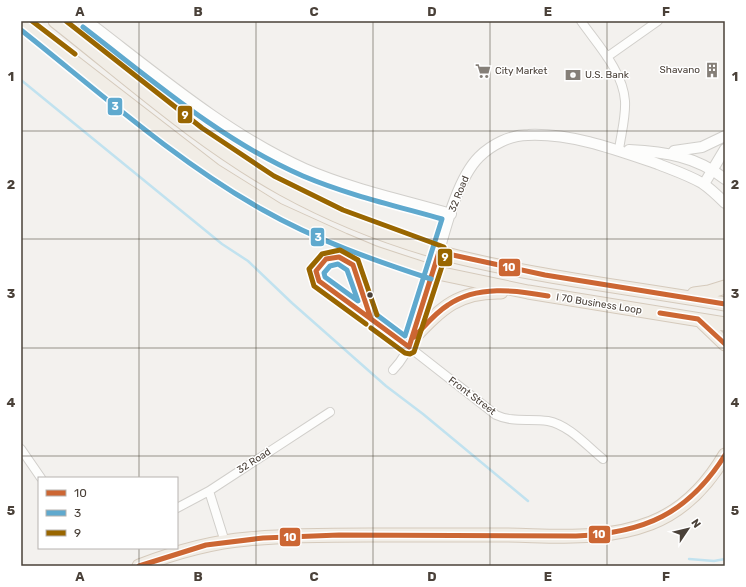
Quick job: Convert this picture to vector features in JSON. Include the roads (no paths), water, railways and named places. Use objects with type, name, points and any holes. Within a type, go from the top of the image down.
[{"type":"main road","name":"I 70 Business Loop","points":[[21,21],[188,151],[247,192],[278,210],[344,240],[375,253],[433,272],[528,292],[725,324]]},
{"type":"main road","name":"I 70 Business Loop","points":[[55,21],[198,134],[249,168],[284,189],[332,213],[371,230],[439,252],[545,274],[725,304]]},
{"type":"main road","points":[[668,294],[709,292],[725,287]]},
{"type":"main road","points":[[411,342],[443,308],[461,298],[492,292],[528,292]]},
{"type":"main road","points":[[698,319],[725,344]]},
{"type":"main road","points":[[139,566],[173,554],[247,538],[301,536],[599,536],[632,529],[651,523],[682,506],[705,484],[725,455]]},
{"type":"street","points":[[87,21],[210,113],[290,162],[328,178],[451,214]]},
{"type":"street","points":[[581,21],[607,58],[621,84],[625,100],[619,150]]},
{"type":"street","points":[[607,58],[658,21]]},
{"type":"street","name":"32 Road","points":[[393,370],[400,362],[411,342],[451,214],[466,175],[479,157],[501,142],[513,137],[527,134],[548,135],[619,150],[676,170],[704,184],[725,203]]},
{"type":"street","points":[[661,152],[696,149],[708,146],[725,136]]},
{"type":"street","points":[[704,184],[725,149]]},
{"type":"street","name":"32 Road","points":[[619,150],[661,152],[685,157],[699,162],[725,179]]},
{"type":"street","name":"Front Street","points":[[411,342],[496,415],[504,419],[537,420],[557,424],[567,429],[603,459]]},
{"type":"street","name":"32 Road","points":[[178,507],[209,491],[330,412]]},
{"type":"street","points":[[21,449],[40,477]]},
{"type":"street","points":[[209,491],[225,542]]},
{"type":"waterway","points":[[21,80],[222,244],[248,261],[292,303],[386,386],[423,414],[528,501]]},
{"type":"waterway","points":[[689,559],[714,561],[725,559]]},
{"type":"place","name":"Shavano","points":[[712,70]]},
{"type":"place","name":"City Market","points":[[483,71]]},
{"type":"place","name":"U.S. Bank","points":[[573,75]]}]
